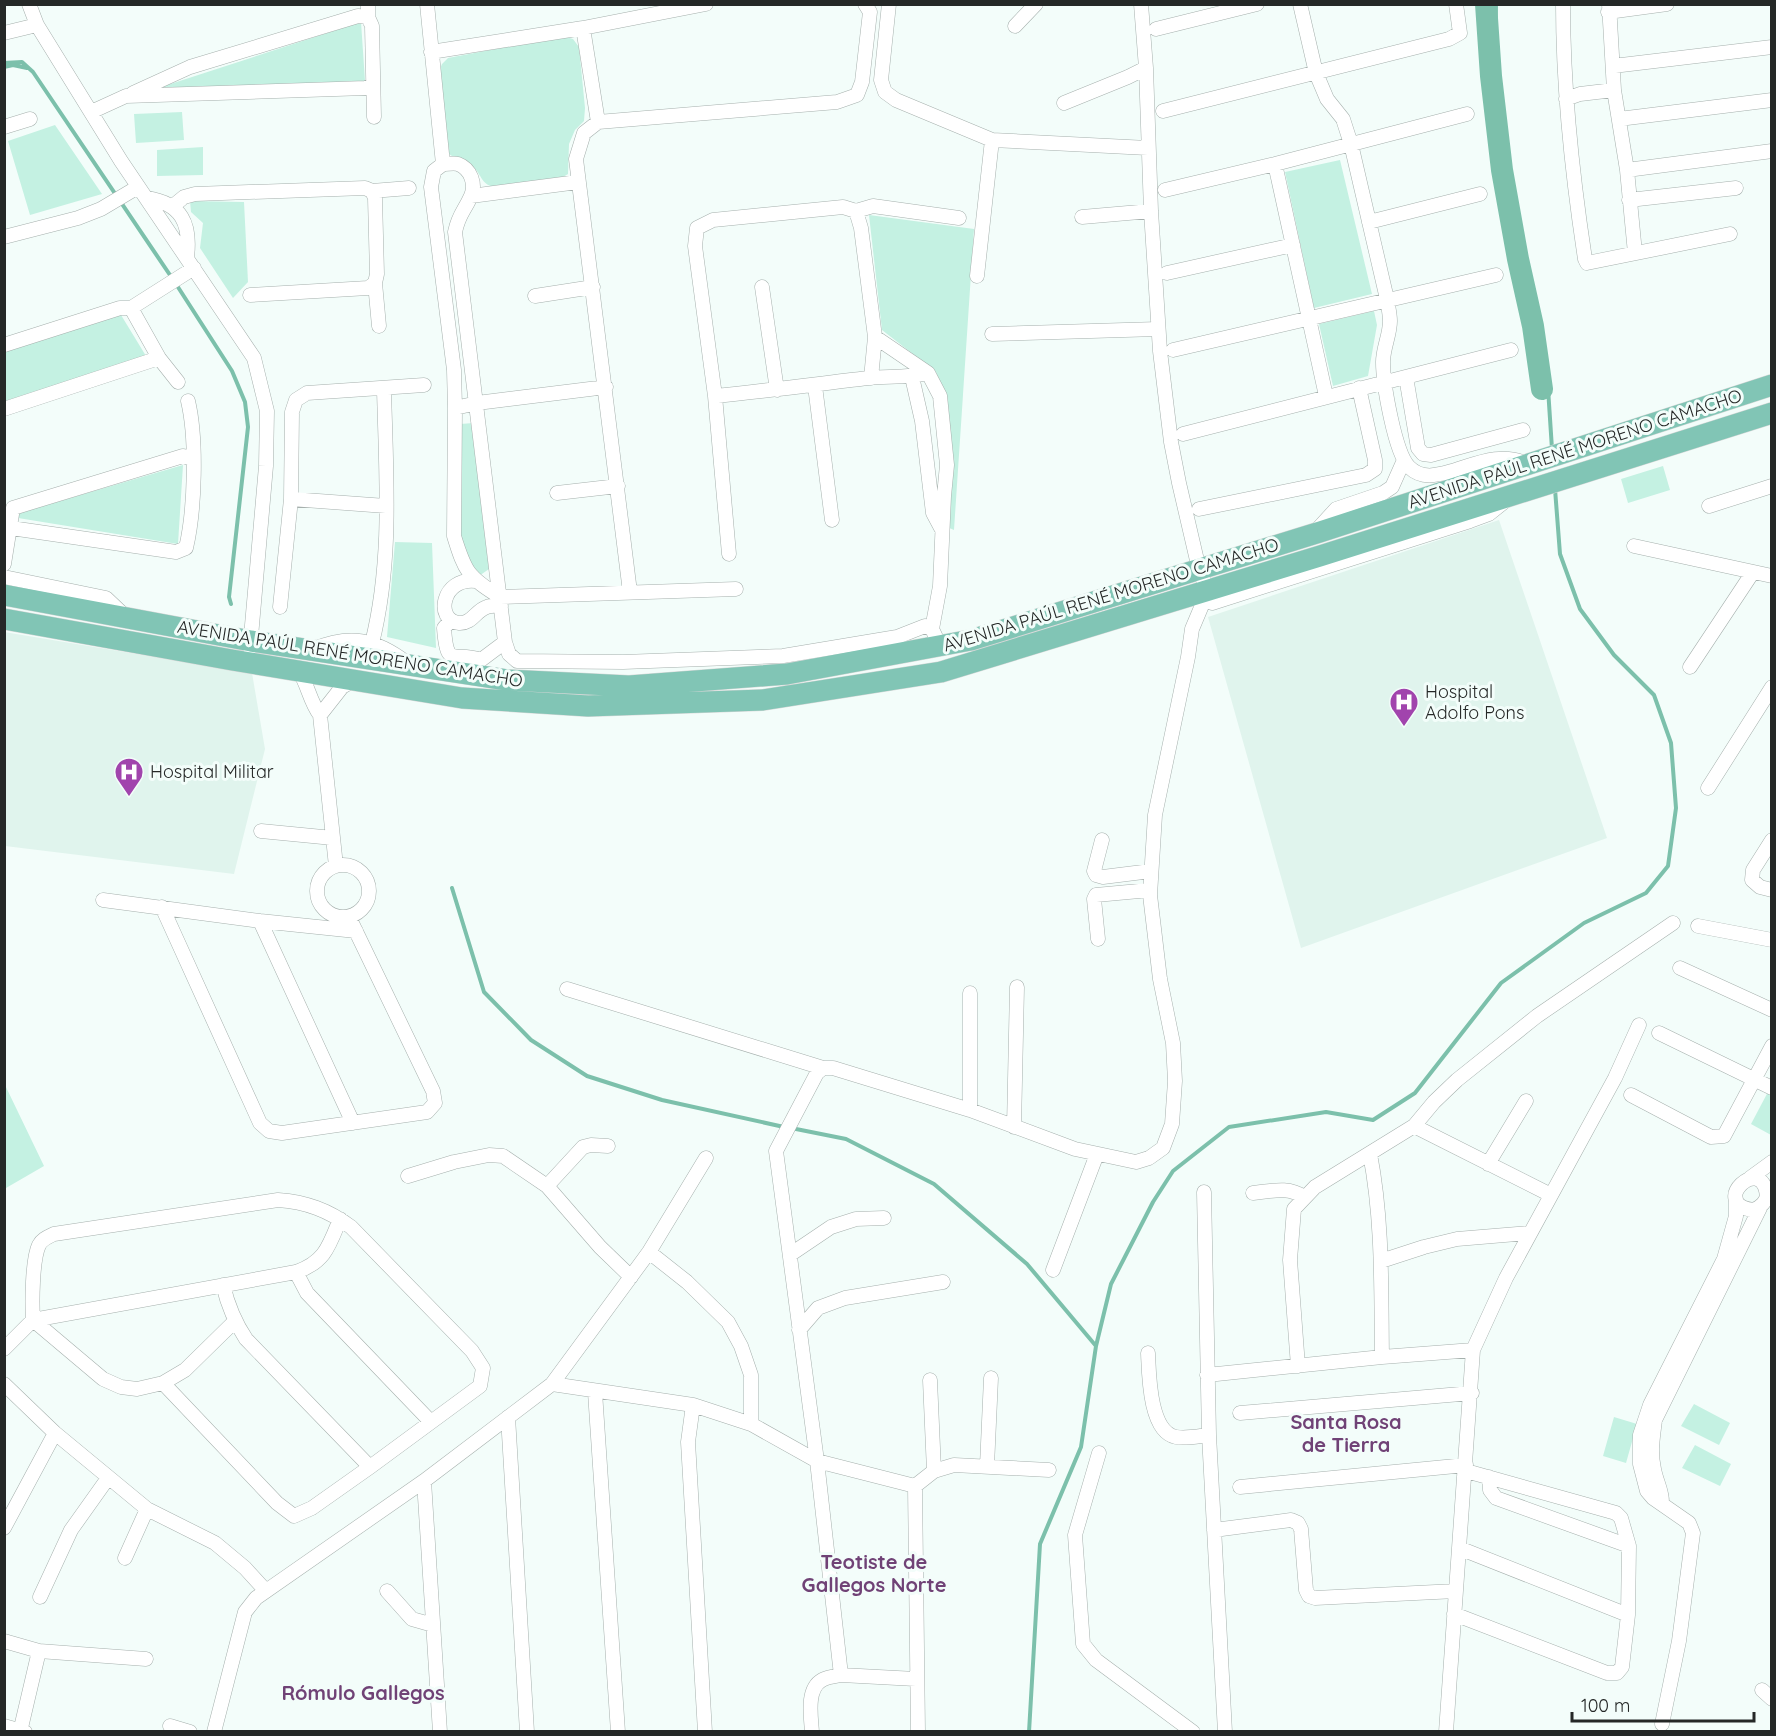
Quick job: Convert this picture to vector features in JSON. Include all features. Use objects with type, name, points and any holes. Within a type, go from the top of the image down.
[{"type":"main road","name":"AVENIDA PAÚL RENÉ MORENO CAMACHO","points":[[4,595],[309,650],[409,665],[479,668],[507,680],[629,686],[785,665],[936,638],[971,640],[1314,534],[1772,385]]},
{"type":"main road","name":"AVENIDA PAÚL RENÉ MORENO CAMACHO","points":[[4,619],[462,698],[588,706],[763,700],[941,672],[1208,591],[1772,413]]},
{"type":"street","points":[[29,4],[37,25],[91,112],[133,190],[146,198],[254,358],[267,411],[266,466],[248,662]]},
{"type":"street","points":[[427,4],[443,164]]},
{"type":"street","points":[[630,592],[606,387],[578,182],[576,159],[584,133],[598,122],[837,102],[857,95],[862,82],[870,12],[865,4]]},
{"type":"street","points":[[889,4],[881,80],[885,92],[896,100],[993,140],[1148,148]]},
{"type":"street","points":[[1015,26],[1036,4]]},
{"type":"street","points":[[567,989],[823,1068],[843,1071],[970,1110],[1075,1149],[1136,1162],[1149,1158],[1163,1148],[1172,1124],[1175,1081],[1173,1043],[1160,979],[1150,890],[1155,815],[1192,629],[1208,591],[1199,569],[1171,442],[1158,329],[1150,211],[1146,68],[1141,4]]},
{"type":"street","points":[[1156,29],[1257,4]]},
{"type":"street","points":[[1300,4],[1316,73],[1327,99],[1343,119],[1351,144],[1387,299],[1390,322],[1383,358],[1384,382],[1388,409],[1404,460],[1410,468],[1421,474],[1434,476],[1493,459],[1545,459]]},
{"type":"street","points":[[1163,111],[1449,39],[1460,33],[1456,4]]},
{"type":"street","points":[[1563,4],[1563,53],[1571,166],[1587,263],[1730,234]]},
{"type":"street","points":[[1635,254],[1627,170],[1614,90],[1608,8],[1667,4]]},
{"type":"street","points":[[431,52],[583,28],[703,5]]},
{"type":"street","points":[[91,112],[190,68],[368,11],[372,26],[374,117]]},
{"type":"street","points":[[4,33],[37,25]]},
{"type":"street","points":[[583,28],[598,122]]},
{"type":"street","points":[[1613,66],[1772,47]]},
{"type":"street","points":[[1064,103],[1146,68]]},
{"type":"street","points":[[126,96],[372,86]]},
{"type":"street","points":[[1566,99],[1580,94],[1614,90]]},
{"type":"street","points":[[1619,118],[1772,100]]},
{"type":"street","points":[[1165,190],[1467,114]]},
{"type":"street","points":[[4,127],[30,119]]},
{"type":"street","points":[[976,276],[993,140]]},
{"type":"street","points":[[1627,170],[1772,151]]},
{"type":"street","points":[[500,602],[468,572],[454,536],[454,370],[430,187],[434,171],[443,164],[457,164],[467,170],[474,183],[471,196],[461,211],[455,232],[508,654],[517,661],[785,665],[790,696]]},
{"type":"street","points":[[1275,164],[1326,396]]},
{"type":"street","points":[[471,196],[578,182]]},
{"type":"street","points":[[173,206],[184,197],[195,194],[365,188],[372,191],[409,188]]},
{"type":"street","points":[[1629,200],[1736,188]]},
{"type":"street","points":[[4,237],[78,218],[101,209],[133,190]]},
{"type":"street","points":[[372,191],[375,198],[377,274],[375,284],[379,326]]},
{"type":"street","points":[[1369,222],[1479,194]]},
{"type":"street","points":[[4,345],[120,308],[130,308],[180,276],[190,263],[187,225],[173,206],[162,200],[146,198]]},
{"type":"street","points":[[729,554],[715,396],[694,246],[697,228],[713,220],[843,207],[855,211],[873,206],[959,218]]},
{"type":"street","points":[[855,211],[861,228],[875,337],[871,378]]},
{"type":"street","points":[[1082,217],[1150,211]]},
{"type":"street","points":[[1167,273],[1293,245]]},
{"type":"street","points":[[1173,350],[1496,274]]},
{"type":"street","points":[[250,296],[368,288],[375,284]]},
{"type":"street","points":[[535,296],[593,287]]},
{"type":"street","points":[[762,287],[777,390]]},
{"type":"street","points":[[130,308],[159,358],[178,382]]},
{"type":"street","points":[[992,334],[1158,329]]},
{"type":"street","points":[[875,337],[928,373],[940,396],[948,465],[936,638]]},
{"type":"street","points":[[1183,434],[1511,350]]},
{"type":"street","points":[[4,409],[159,358]]},
{"type":"street","points":[[715,396],[871,378],[912,377],[928,373]]},
{"type":"street","points":[[1406,376],[1418,448],[1423,454],[1431,455],[1523,430]]},
{"type":"street","points":[[912,377],[922,421],[933,513],[942,530]]},
{"type":"street","points":[[280,607],[291,500],[292,412],[296,400],[307,393],[424,385]]},
{"type":"street","points":[[815,386],[832,520]]},
{"type":"street","points":[[455,408],[477,403],[606,387]]},
{"type":"street","points":[[1199,509],[1366,475],[1375,469],[1359,388]]},
{"type":"street","points":[[372,642],[383,587],[387,533],[384,389]]},
{"type":"street","points":[[11,528],[176,552],[186,548],[194,472],[192,418],[188,401]]},
{"type":"street","points":[[922,421],[933,418],[943,421]]},
{"type":"street","points":[[4,564],[13,508],[183,456],[193,459]]},
{"type":"street","points":[[1314,534],[1336,509],[1383,493],[1392,487],[1404,460]]},
{"type":"street","points":[[557,494],[618,486]]},
{"type":"street","points":[[1709,506],[1772,486]]},
{"type":"street","points":[[291,500],[386,506]]},
{"type":"street","points":[[1634,546],[1772,576]]},
{"type":"street","points":[[1690,667],[1753,572]]},
{"type":"street","points":[[4,577],[106,598],[127,618]]},
{"type":"street","points":[[476,581],[467,580],[449,590],[445,599],[445,611],[451,620],[460,623],[469,621],[480,610],[500,602],[630,592],[736,589]]},
{"type":"street","points":[[451,620],[444,628],[448,654],[479,668],[505,642]]},
{"type":"street","points":[[309,650],[329,642],[351,640],[372,642],[392,651],[409,665]]},
{"type":"street","points":[[298,671],[306,682],[314,708],[320,715],[336,866]]},
{"type":"street","points":[[320,715],[342,687],[355,680]]},
{"type":"street","points":[[1708,788],[1772,687]]},
{"type":"street","points":[[261,831],[333,837]]},
{"type":"street","points":[[1098,939],[1094,871],[1102,840]]},
{"type":"street","points":[[1772,840],[1753,870],[1752,880],[1760,887],[1772,890]]},
{"type":"street","points":[[346,865],[356,869],[368,885],[365,905],[349,917],[329,914],[321,907],[317,897],[320,877],[327,870],[336,866],[346,865]]},
{"type":"street","points":[[1096,875],[1103,877],[1151,871]]},
{"type":"street","points":[[1096,895],[1150,890]]},
{"type":"street","points":[[103,900],[356,932]]},
{"type":"street","points":[[162,907],[260,1123],[269,1131],[282,1133],[427,1112],[435,1103],[433,1091],[349,917]]},
{"type":"street","points":[[260,921],[353,1123]]},
{"type":"street","points":[[1298,1366],[1290,1260],[1294,1209],[1304,1197],[1316,1187],[1414,1126],[1457,1080],[1538,1016],[1673,923]]},
{"type":"street","points":[[1698,926],[1772,940]]},
{"type":"street","points":[[1680,968],[1772,1010]]},
{"type":"street","points":[[1014,1127],[1017,987]]},
{"type":"street","points":[[970,993],[970,1110]]},
{"type":"street","points":[[1446,1731],[1472,1393],[1473,1350],[1506,1278],[1616,1078],[1639,1025]]},
{"type":"street","points":[[1659,1033],[1772,1088]]},
{"type":"street","points":[[1631,1095],[1711,1137],[1724,1136],[1754,1081],[1767,1066],[1772,1046]]},
{"type":"street","points":[[823,1068],[817,1073],[776,1151],[817,1461],[841,1675]]},
{"type":"street","points":[[1488,1164],[1526,1101]]},
{"type":"street","points":[[1414,1126],[1551,1195]]},
{"type":"street","points":[[547,1186],[583,1147],[608,1146]]},
{"type":"street","points":[[1053,1270],[1096,1154]]},
{"type":"street","points":[[1370,1154],[1375,1181],[1381,1261],[1382,1357]]},
{"type":"street","points":[[408,1176],[454,1162],[489,1155],[503,1156],[547,1186],[600,1247],[631,1277]]},
{"type":"street","points":[[214,1731],[245,1612],[256,1598],[424,1481],[552,1384],[650,1252],[706,1158]]},
{"type":"street","points":[[1662,1724],[1678,1641],[1693,1533],[1689,1523],[1662,1502],[1653,1498],[1647,1491],[1648,1471],[1640,1464],[1650,1405],[1724,1259],[1736,1215],[1738,1185],[1772,1162]]},
{"type":"street","points":[[1646,1436],[1766,1197],[1767,1189],[1763,1183],[1750,1178]]},
{"type":"street","points":[[1253,1193],[1286,1189],[1296,1191],[1304,1197]]},
{"type":"street","points":[[1204,1192],[1209,1435],[1225,1731]]},
{"type":"street","points":[[1736,1199],[1746,1209],[1753,1210],[1766,1197]]},
{"type":"street","points":[[33,1320],[36,1255],[45,1238],[54,1234],[278,1200],[310,1205],[340,1219],[351,1227],[471,1351],[483,1368],[480,1386],[312,1508],[294,1516],[277,1503],[163,1383]]},
{"type":"street","points":[[791,1254],[831,1227],[856,1219],[884,1218]]},
{"type":"street","points":[[4,1349],[33,1320],[296,1272],[309,1267],[319,1260],[328,1247],[340,1219]]},
{"type":"street","points":[[1381,1261],[1457,1239],[1530,1233]]},
{"type":"street","points":[[650,1252],[687,1282],[728,1322],[741,1346],[751,1374],[751,1424]]},
{"type":"street","points":[[296,1272],[308,1293],[432,1422]]},
{"type":"street","points":[[799,1330],[818,1308],[846,1298],[943,1282]]},
{"type":"street","points":[[223,1285],[234,1322],[246,1339],[370,1467]]},
{"type":"street","points":[[33,1320],[103,1378],[121,1387],[137,1389],[163,1383],[185,1370],[234,1322]]},
{"type":"street","points":[[1207,1375],[1473,1350]]},
{"type":"street","points":[[1148,1353],[1151,1392],[1157,1417],[1165,1431],[1175,1437],[1209,1435]]},
{"type":"street","points":[[987,1466],[991,1378]]},
{"type":"street","points":[[930,1380],[934,1471]]},
{"type":"street","points":[[552,1384],[693,1405],[751,1424],[817,1461],[915,1486]]},
{"type":"street","points":[[6,1390],[147,1509],[215,1543],[245,1568],[266,1591]]},
{"type":"street","points":[[595,1392],[618,1731]]},
{"type":"street","points":[[1240,1413],[1472,1393]]},
{"type":"street","points":[[693,1405],[688,1442],[705,1731]]},
{"type":"street","points":[[508,1417],[526,1731]]},
{"type":"street","points":[[4,1528],[55,1433]]},
{"type":"street","points":[[1099,1453],[1074,1535],[1083,1644],[1096,1660],[1193,1731]]},
{"type":"street","points":[[915,1486],[934,1471],[954,1465],[1049,1470]]},
{"type":"street","points":[[1240,1487],[1466,1468],[1489,1477],[1616,1513],[1621,1518],[1629,1546],[1628,1615],[1622,1666],[1617,1673],[1607,1673],[1454,1614]]},
{"type":"street","points":[[1489,1477],[1490,1490],[1496,1498],[1629,1546]]},
{"type":"street","points":[[40,1597],[71,1530],[108,1478]]},
{"type":"street","points":[[424,1481],[440,1731]]},
{"type":"street","points":[[915,1486],[918,1731]]},
{"type":"street","points":[[125,1558],[147,1509]]},
{"type":"street","points":[[1214,1530],[1291,1520],[1298,1523],[1301,1529],[1306,1590],[1309,1596],[1315,1598],[1456,1591]]},
{"type":"street","points":[[1459,1548],[1628,1615]]},
{"type":"street","points":[[387,1592],[412,1619],[433,1625]]},
{"type":"street","points":[[4,1641],[39,1651],[146,1659]]},
{"type":"street","points":[[20,1731],[39,1651]]},
{"type":"street","points":[[812,1731],[813,1688],[820,1680],[841,1675],[916,1679]]},
{"type":"street","points":[[4,1726],[25,1731]]},
{"type":"street","points":[[170,1726],[190,1731]]},
{"type":"shaded area","name":"Hospital Adolfo Pons","points":[[1499,520],[1607,838],[1301,948],[1208,617]]},
{"type":"shaded area","name":"Hospital Militar","points":[[4,632],[252,673],[265,749],[234,874],[5,846]]},
{"type":"green space","points":[[361,22],[365,81],[155,89]]},
{"type":"green space","points":[[563,36],[573,39],[579,47],[585,108],[584,121],[575,130],[569,144],[568,174],[558,180],[495,187],[486,184],[471,165],[449,154],[438,74],[442,64],[448,58]]},
{"type":"green space","points":[[182,112],[184,140],[136,143],[134,114]]},
{"type":"green space","points":[[55,125],[102,194],[30,215],[8,141]]},
{"type":"green space","points":[[203,147],[203,175],[157,176],[157,150]]},
{"type":"green space","points":[[1340,160],[1372,294],[1314,308],[1285,172]]},
{"type":"green space","points":[[190,201],[244,202],[248,282],[233,298],[200,248],[203,223],[191,212]]},
{"type":"green space","points":[[869,215],[974,229],[954,530],[947,527],[945,397],[936,372],[882,330]]},
{"type":"green space","points":[[1374,311],[1377,325],[1368,376],[1333,386],[1319,324]]},
{"type":"green space","points":[[121,315],[146,356],[5,402],[4,352]]},
{"type":"green space","points":[[474,423],[489,569],[479,576],[466,558],[461,542],[460,424]]},
{"type":"green space","points":[[183,465],[178,544],[18,518],[19,513]]},
{"type":"green space","points":[[1663,466],[1670,490],[1628,503],[1621,479]]},
{"type":"green space","points":[[395,542],[432,543],[436,648],[387,637]]},
{"type":"green space","points":[[5,1085],[44,1166],[4,1188]]},
{"type":"green space","points":[[1769,1090],[1771,1092],[1771,1135],[1751,1124]]},
{"type":"green space","points":[[1694,1404],[1730,1423],[1719,1445],[1681,1426]]},
{"type":"green space","points":[[1614,1417],[1637,1424],[1626,1463],[1603,1456]]},
{"type":"green space","points":[[1695,1445],[1731,1464],[1720,1486],[1682,1468]]},
{"type":"waterway","points":[[1486,4],[1491,76],[1502,170],[1533,326],[1542,389]]},
{"type":"waterway","points":[[1496,4],[1495,53],[1508,170],[1546,358],[1552,449]]},
{"type":"waterway","points":[[4,63],[22,62],[33,72],[172,278]]},
{"type":"waterway","points":[[4,67],[13,65],[27,68]]},
{"type":"waterway","points":[[176,284],[232,371],[245,402],[248,427],[229,597],[231,604]]},
{"type":"waterway","points":[[1029,1732],[1040,1544],[1081,1447],[1096,1346],[1111,1284],[1153,1202],[1173,1171],[1229,1127],[1326,1112],[1373,1120],[1415,1093],[1501,983],[1584,923],[1646,893],[1668,866],[1676,808],[1671,743],[1654,695],[1614,655],[1580,609],[1560,554],[1555,489]]},
{"type":"waterway","points":[[452,888],[484,992],[531,1040],[587,1076],[662,1100],[784,1127]]},
{"type":"waterway","points":[[791,1128],[846,1139],[934,1184],[1027,1264],[1096,1346]]},
{"type":"place","name":"Hospital Adolfo Pons","points":[[1404,728]]},
{"type":"place","name":"Hospital Militar","points":[[129,798]]},
{"type":"district","name":"Santa Rosa de Tierra","points":[[1346,1434]]},
{"type":"district","name":"Teotiste de Gallegos Norte","points":[[874,1574]]},
{"type":"district","name":"Rómulo Gallegos","points":[[363,1693]]}]
